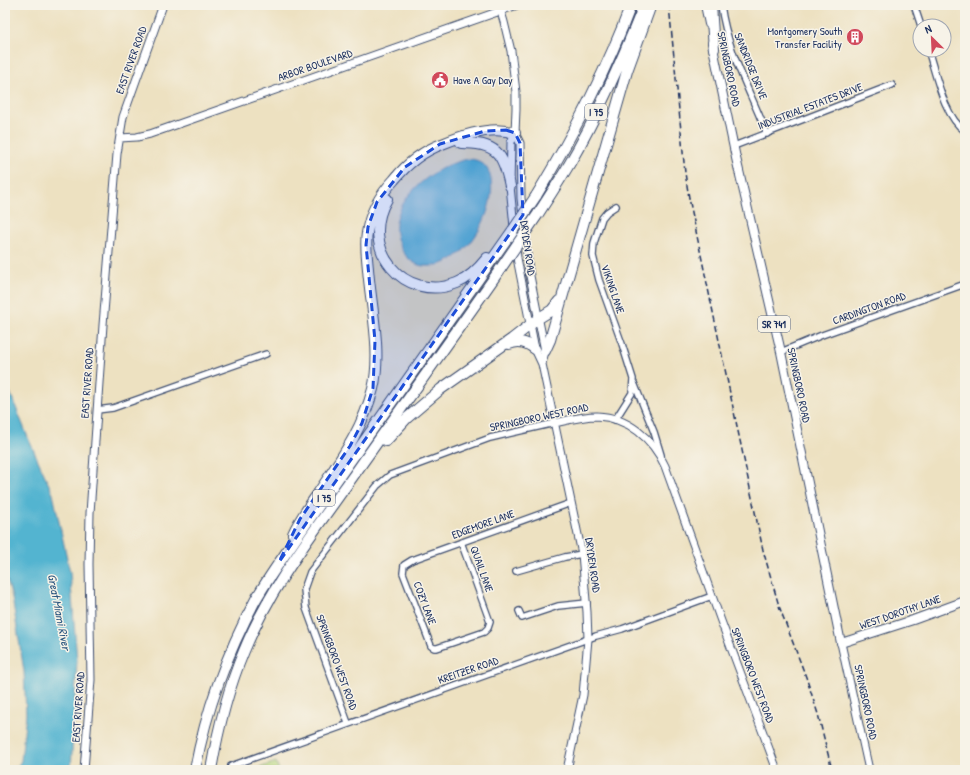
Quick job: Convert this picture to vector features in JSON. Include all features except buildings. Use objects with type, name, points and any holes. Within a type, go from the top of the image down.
[{"type":"highway","name":"I 75","points":[[195,770],[209,708],[233,646],[256,598],[279,562],[536,196],[560,157],[588,105],[631,5]]},
{"type":"highway","name":"I 75","points":[[211,770],[220,723],[227,699],[244,652],[272,596],[290,567],[502,268],[538,214],[582,141],[644,5]]},
{"type":"highway","points":[[545,351],[550,340],[627,71],[651,5]]},
{"type":"highway","points":[[711,5],[714,49]]},
{"type":"highway","points":[[279,562],[300,519],[350,446],[362,423],[373,388],[376,341],[366,245],[368,226],[377,202],[387,187],[405,167],[428,150],[440,144],[470,134],[485,131],[506,130],[515,133]]},
{"type":"highway","points":[[499,248],[472,274],[458,283],[443,287],[422,286],[403,278],[389,265],[382,255],[378,239],[378,224],[380,213],[385,201],[393,189],[406,174],[418,164],[449,146],[484,136],[506,136],[515,133]]},
{"type":"highway","points":[[461,143],[480,143],[497,152],[505,166],[510,186]]},
{"type":"highway","points":[[349,483],[407,418],[441,389],[549,312],[557,304],[569,274]]},
{"type":"highway","points":[[500,348],[520,341],[535,349]]},
{"type":"main road","name":"SPRINGBORO ROAD","points":[[705,5],[734,146],[781,352],[841,642]]},
{"type":"main road","name":"WEST DOROTHY LANE","points":[[841,642],[913,620],[965,601]]},
{"type":"street","name":"EAST RIVER ROAD","points":[[84,770],[91,680],[89,546],[102,325],[121,123],[126,105],[163,5]]},
{"type":"street","name":"ARBOR BOULEVARD","points":[[120,138],[137,138],[150,134],[500,8],[517,5]]},
{"type":"street","name":"SANDRIDGE DRIVE","points":[[721,5],[731,47],[767,134]]},
{"type":"street","points":[[914,5],[918,18]]},
{"type":"street","name":"DRYDEN ROAD","points":[[500,8],[514,70],[516,109],[515,133],[511,142],[510,186],[516,258],[535,349],[542,364],[582,554],[587,603],[588,639],[583,696],[567,770]]},
{"type":"street","points":[[931,58],[947,109],[959,127],[965,131]]},
{"type":"street","name":"INDUSTRIAL ESTATES DRIVE","points":[[734,146],[892,85]]},
{"type":"street","name":"DRYDEN ROAD","points":[[515,133],[520,143],[522,205],[530,271],[545,351],[542,364]]},
{"type":"street","name":"VIKING LANE","points":[[616,206],[607,212],[602,218],[594,243],[592,256],[595,269],[622,344],[634,383],[654,432],[661,457]]},
{"type":"street","name":"CARDINGTON ROAD","points":[[781,352],[965,284]]},
{"type":"street","points":[[97,410],[113,408],[266,354]]},
{"type":"street","points":[[615,420],[630,398],[634,383]]},
{"type":"street","name":"SPRINGBORO WEST ROAD","points":[[348,724],[306,608],[304,589],[310,572],[377,486],[390,475],[490,438],[577,418],[597,416],[626,424],[639,432],[653,444],[661,457],[777,770]]},
{"type":"street","name":"EDGEMORE LANE","points":[[403,566],[412,560],[571,503]]},
{"type":"street","name":"QUAIL LANE","points":[[432,647],[437,648],[487,630],[490,625],[461,542]]},
{"type":"street","points":[[516,571],[565,557],[582,554]]},
{"type":"street","name":"COZY LANE","points":[[403,566],[403,573],[432,647]]},
{"type":"street","name":"KREITZER ROAD","points":[[231,766],[712,596]]},
{"type":"street","points":[[519,610],[522,618],[558,606],[578,602],[587,603]]},
{"type":"street","name":"SPRINGBORO ROAD","points":[[841,642],[869,770]]},
{"type":"highlighted area","points":[[506,130],[515,133],[520,143],[523,215],[279,562],[300,519],[350,446],[362,423],[373,388],[375,341],[366,245],[368,227],[377,202],[405,167],[440,144],[485,131]]},
{"type":"green space","points":[[276,762],[279,770],[254,770]]},
{"type":"water","points":[[469,159],[483,164],[490,177],[491,194],[486,214],[477,234],[463,251],[445,263],[425,266],[416,264],[403,252],[396,236],[396,221],[402,206],[411,192],[438,170],[454,163]]},
{"type":"water","name":"Great Miami River","points":[[5,380],[53,494],[70,572],[77,660],[71,770],[15,770],[21,761],[26,714],[24,671],[12,597],[5,573]]},
{"type":"railway","points":[[669,5],[685,173],[689,198],[763,550],[779,606],[806,677],[818,714],[832,770]]},
{"type":"place","name":"Montgomery South Transfer Facility","points":[[855,37]]},
{"type":"place","name":"Have A Gay Day","points":[[440,80]]}]
